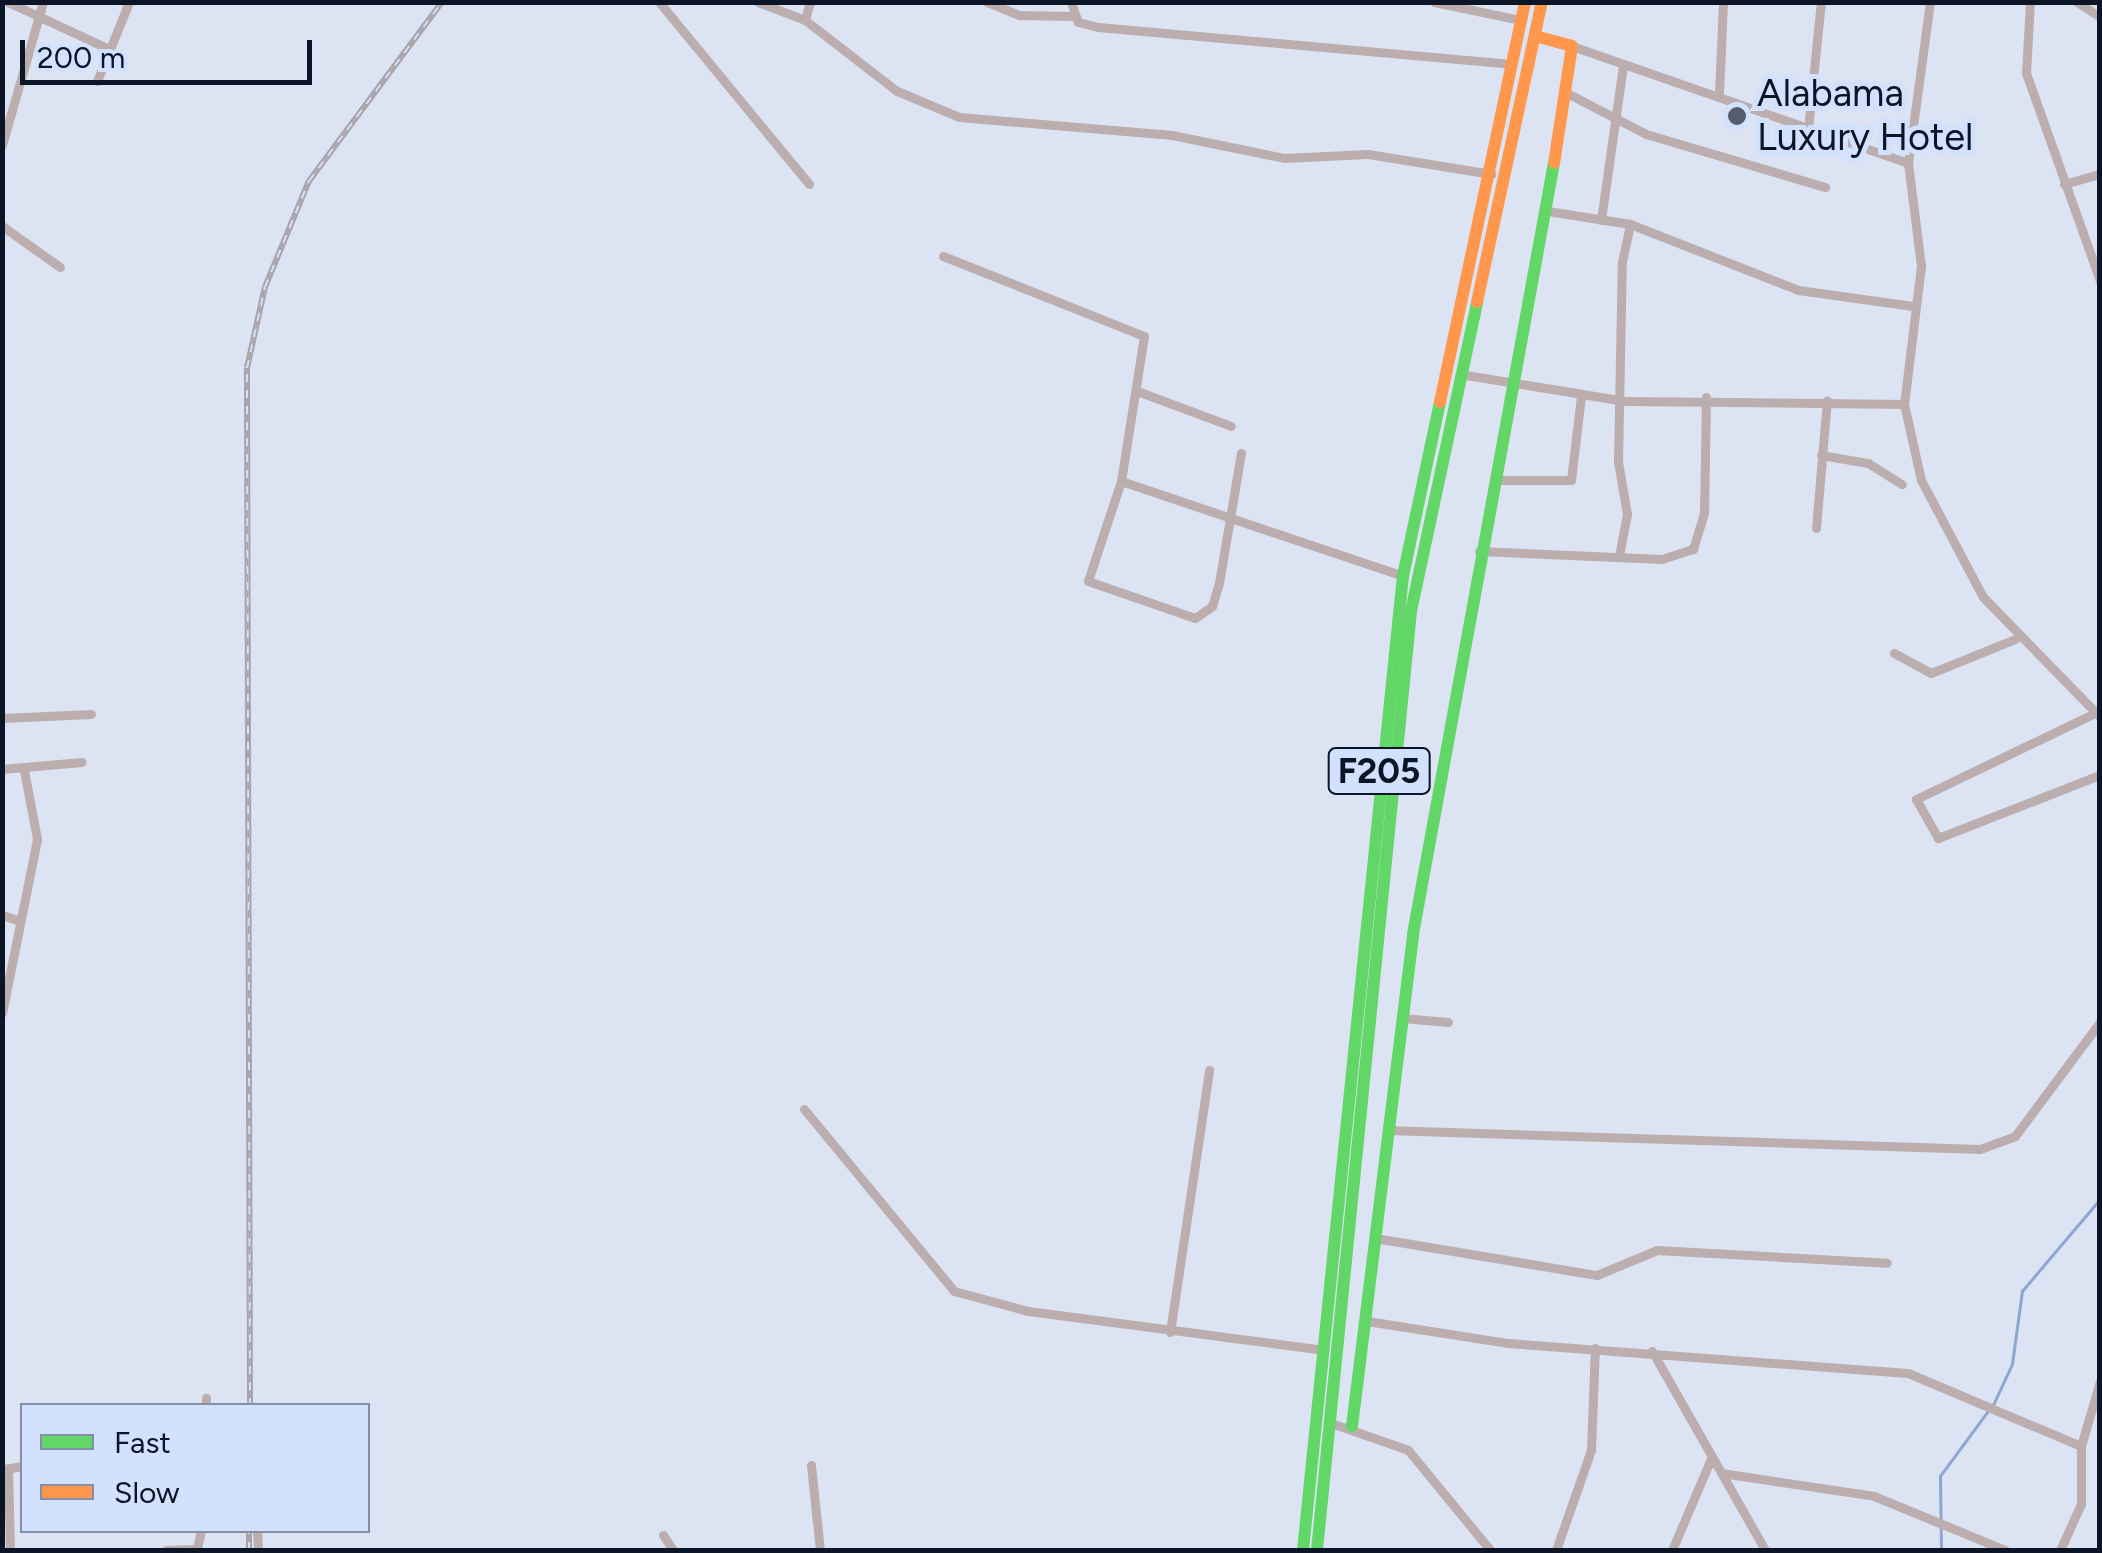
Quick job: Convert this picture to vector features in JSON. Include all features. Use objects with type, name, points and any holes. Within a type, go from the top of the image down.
[{"type":"main road","name":"F205","points":[[1303,1550],[1376,795],[1403,576],[1526,2]]},
{"type":"main road","name":"F205","points":[[1317,1550],[1411,610],[1456,373],[1542,2]]},
{"type":"main road","points":[[1352,1426],[1402,1018],[1479,552],[1520,386],[1548,211],[1561,90],[1572,46],[1534,36]]},
{"type":"main road","points":[[1376,795],[1395,799]]},
{"type":"street","points":[[8,2],[37,22],[110,49]]},
{"type":"street","points":[[2,146],[43,2]]},
{"type":"street","points":[[97,81],[129,2]]},
{"type":"street","points":[[659,2],[810,184]]},
{"type":"street","points":[[758,2],[805,20],[897,91],[983,123],[1172,136],[1284,158],[1368,154],[1491,174]]},
{"type":"street","points":[[805,20],[810,2]]},
{"type":"street","points":[[987,2],[1019,15],[1072,16],[1098,27],[1511,64]]},
{"type":"street","points":[[1071,2],[1072,16]]},
{"type":"street","points":[[1434,2],[1521,20]]},
{"type":"street","points":[[1719,94],[1723,2]]},
{"type":"street","points":[[1808,129],[1821,2]]},
{"type":"street","points":[[1930,2],[1908,163],[1921,242],[1912,306],[1917,337],[1904,404],[1934,514],[2015,640],[2097,715],[1916,799],[1938,838],[2100,776]]},
{"type":"street","points":[[2030,2],[2026,74],[2100,282]]},
{"type":"street","points":[[2077,2],[2100,17]]},
{"type":"street","points":[[1572,46],[1719,94],[1908,163]]},
{"type":"street","points":[[1601,220],[1623,65]]},
{"type":"street","points":[[1561,90],[1616,113],[1646,134],[1824,187]]},
{"type":"street","points":[[2064,184],[2100,174]]},
{"type":"street","points":[[1548,211],[1630,224],[1798,290],[1912,306]]},
{"type":"street","points":[[1619,556],[1626,401],[1622,262],[1630,224]]},
{"type":"street","points":[[2,226],[60,266]]},
{"type":"street","points":[[943,256],[1144,336],[1121,481],[1089,581],[1204,616],[1233,522],[1241,453]]},
{"type":"street","points":[[1456,373],[1626,401],[1706,397],[1904,404]]},
{"type":"street","points":[[1137,391],[1231,426]]},
{"type":"street","points":[[1498,480],[1571,480],[1581,396]]},
{"type":"street","points":[[1479,552],[1662,559],[1700,541],[1706,397]]},
{"type":"street","points":[[1816,528],[1826,400]]},
{"type":"street","points":[[1821,455],[1861,460],[1902,484]]},
{"type":"street","points":[[1121,481],[1233,522],[1403,576]]},
{"type":"street","points":[[1894,653],[1931,672],[2015,640]]},
{"type":"street","points":[[2,718],[91,714]]},
{"type":"street","points":[[2,769],[82,762]]},
{"type":"street","points":[[2,1013],[37,839],[24,770]]},
{"type":"street","points":[[2,915],[20,921]]},
{"type":"street","points":[[1402,1018],[1448,1022]]},
{"type":"street","points":[[1388,1130],[1980,1149],[2015,1136],[2100,1022]]},
{"type":"street","points":[[1170,1332],[1209,1070]]},
{"type":"street","points":[[804,1109],[954,1291],[1170,1332],[1324,1350]]},
{"type":"street","points":[[1375,1238],[1597,1275],[1657,1250],[1887,1263]]},
{"type":"street","points":[[1367,1321],[1594,1348],[1908,1373],[2081,1446]]},
{"type":"street","points":[[1556,1550],[1591,1450],[1594,1348]]},
{"type":"street","points":[[1652,1351],[1765,1550]]},
{"type":"street","points":[[2060,1550],[2081,1504],[2081,1446],[2100,1382]]},
{"type":"street","points":[[1330,1423],[1352,1426],[1408,1450],[1490,1550]]},
{"type":"street","points":[[1672,1550],[1712,1456]]},
{"type":"street","points":[[811,1464],[820,1550]]},
{"type":"street","points":[[5,1469],[10,1550]]},
{"type":"street","points":[[1721,1473],[1874,1496],[2005,1550]]},
{"type":"street","points":[[663,1534],[673,1550]]},
{"type":"street","points":[[166,1550],[197,1550]]},
{"type":"waterway","points":[[1993,1405],[2012,1364],[2022,1291],[2100,1199]]},
{"type":"waterway","points":[[1941,1550],[1940,1476],[1988,1411]]},
{"type":"railway","points":[[250,1403],[247,368],[265,287],[309,181],[442,2]]},
{"type":"railway","points":[[249,1533],[249,1550]]},
{"type":"traffic: fast","points":[[1352,1426],[1413,934],[1554,163]]},
{"type":"traffic: fast","points":[[1317,1550],[1411,611],[1477,302]]},
{"type":"traffic: fast","points":[[1303,1550],[1403,576],[1440,402]]},
{"type":"traffic: slow","points":[[1440,402],[1525,2]]},
{"type":"traffic: slow","points":[[1477,302],[1542,2]]},
{"type":"traffic: slow","points":[[1535,36],[1572,46],[1554,163]]},
{"type":"place","name":"Alabama Luxury Hotel","points":[[1737,116]]}]
